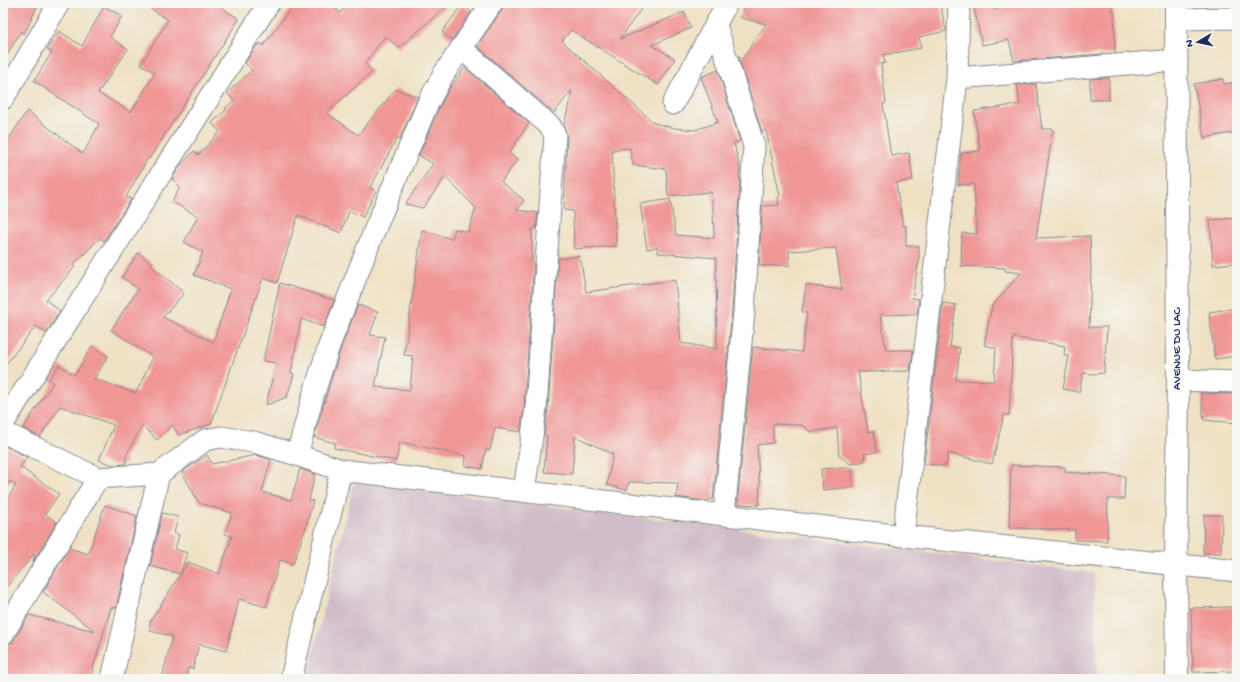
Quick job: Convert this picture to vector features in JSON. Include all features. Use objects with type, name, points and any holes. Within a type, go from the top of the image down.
[{"type":"main road","name":"AVENUE DU LAC","points":[[1176,11],[1178,380],[1176,564],[1177,679]]},
{"type":"street","points":[[3,99],[59,3]]},
{"type":"street","points":[[3,424],[269,3]]},
{"type":"street","points":[[297,455],[313,396],[330,346],[375,229],[428,103],[443,75],[492,3]]},
{"type":"street","points":[[674,104],[727,3]]},
{"type":"street","points":[[903,536],[957,78],[959,3]]},
{"type":"street","name":"AVENUE DU LAC","points":[[1176,11],[1237,18]]},
{"type":"street","points":[[716,25],[754,146],[744,312],[724,514]]},
{"type":"street","points":[[461,48],[551,127],[555,135],[536,408],[524,491]]},
{"type":"street","points":[[957,78],[1177,60]]},
{"type":"street","points":[[1178,380],[1237,382]]},
{"type":"street","points":[[3,432],[98,478],[159,474],[205,440],[221,437],[254,442],[341,470],[903,536],[1237,571]]},
{"type":"street","points":[[291,679],[341,470]]},
{"type":"street","points":[[112,679],[159,474]]},
{"type":"street","points":[[3,634],[98,478]]},
{"type":"shaded area","points":[[354,482],[1094,573],[1097,679],[307,679]]},
{"type":"building","points":[[3,3],[39,3],[24,34],[21,31],[3,62]]},
{"type":"building","points":[[142,3],[215,3],[239,19],[149,159],[148,158],[126,197],[131,199],[104,241],[100,238],[73,265],[75,267],[46,300],[60,311],[46,333],[36,326],[3,368],[3,148],[27,111],[83,154],[99,124],[34,81],[52,52],[47,49],[59,31],[82,46],[104,6],[122,16],[110,37],[128,49],[98,93],[131,112],[155,73],[141,64],[168,20]]},
{"type":"building","points":[[295,3],[328,3],[341,13],[346,3],[450,3],[399,48],[385,36],[365,63],[372,72],[327,113],[358,135],[396,89],[418,97],[399,140],[397,138],[370,188],[376,191],[363,217],[349,211],[341,233],[298,215],[277,283],[263,278],[211,424],[179,435],[172,425],[157,440],[142,425],[126,456],[126,464],[113,465],[99,460],[114,425],[60,406],[40,437],[23,428],[53,383],[49,380],[59,365],[75,375],[92,346],[108,356],[94,379],[136,393],[153,357],[111,330],[138,289],[122,277],[138,253],[153,264],[152,266],[184,293],[163,317],[213,342],[231,289],[194,275],[203,252],[184,242],[198,216],[172,202],[180,187],[172,179],[179,167],[194,151],[198,155],[220,132],[212,123],[226,110],[225,108],[234,101],[227,93],[252,70],[245,63],[260,43],[263,46]]},
{"type":"building","points":[[504,3],[645,3],[620,39],[684,12],[691,28],[652,45],[675,59],[658,85],[571,30],[562,41],[654,123],[674,128],[695,130],[718,122],[701,77],[718,70],[740,141],[734,143],[740,170],[740,180],[732,311],[713,499],[704,501],[676,497],[678,483],[629,482],[627,490],[607,485],[613,454],[575,436],[572,474],[544,472],[547,436],[544,435],[548,409],[558,259],[580,256],[586,292],[675,280],[681,343],[717,349],[716,258],[658,253],[657,247],[647,249],[640,204],[670,199],[676,235],[714,238],[713,210],[711,192],[668,196],[666,169],[633,165],[630,148],[612,150],[616,246],[574,249],[573,211],[564,210],[567,136],[564,126],[572,90],[554,113],[477,46],[502,10]]},
{"type":"building","points":[[744,3],[940,3],[946,31],[919,37],[921,48],[883,55],[885,63],[881,64],[886,103],[883,104],[891,156],[909,153],[913,180],[896,183],[903,226],[906,226],[906,246],[919,246],[919,261],[912,298],[919,299],[917,314],[880,315],[886,350],[913,350],[910,371],[858,372],[868,432],[874,431],[877,452],[864,454],[865,461],[850,464],[839,455],[837,428],[811,432],[802,425],[773,424],[773,443],[757,445],[760,481],[759,505],[738,504],[753,347],[802,352],[807,313],[802,312],[806,285],[842,290],[836,248],[789,251],[790,265],[759,266],[762,206],[779,205],[778,197],[780,196],[766,130],[762,132],[738,56],[742,59],[766,24],[741,18]]},
{"type":"building","points":[[973,3],[993,3],[994,10],[1022,3],[1112,3],[1112,11],[1114,11],[1115,53],[1014,61],[1009,40],[982,45]]},
{"type":"building","points":[[462,5],[471,12],[452,40],[442,32]]},
{"type":"building","points":[[465,68],[529,123],[509,153],[518,159],[501,182],[524,200],[517,210],[538,213],[536,229],[532,229],[532,263],[534,263],[524,407],[520,432],[495,428],[490,450],[486,449],[482,469],[465,466],[466,456],[400,442],[396,461],[334,448],[335,443],[314,437],[340,350],[358,305],[378,312],[370,335],[385,337],[375,387],[410,390],[413,356],[404,355],[422,230],[452,239],[455,229],[468,232],[476,208],[445,177],[423,208],[405,204],[433,164],[419,155],[439,108],[449,89]]},
{"type":"building","points":[[1109,78],[1109,100],[1090,100],[1090,79]]},
{"type":"building","points":[[1223,79],[1224,84],[1237,82],[1237,132],[1204,138],[1194,84]]},
{"type":"building","points":[[1036,84],[1042,129],[1053,129],[1036,238],[1090,236],[1091,270],[1089,327],[1107,327],[1104,373],[1083,373],[1079,392],[1063,389],[1069,356],[1064,356],[1065,346],[1013,337],[1009,415],[1004,415],[992,464],[948,453],[946,466],[924,464],[943,303],[956,305],[950,347],[960,348],[956,380],[994,381],[996,348],[984,345],[992,306],[1021,273],[1005,271],[1005,268],[961,266],[962,233],[977,234],[974,184],[958,185],[961,153],[980,151],[974,111],[1020,104],[1017,85]]},
{"type":"building","points":[[1237,218],[1237,263],[1213,265],[1210,220]]},
{"type":"building","points":[[280,283],[334,300],[324,327],[301,319],[291,373],[294,374],[287,397],[266,405],[276,363],[263,361]]},
{"type":"building","points":[[1237,308],[1237,356],[1215,359],[1209,312]]},
{"type":"building","points":[[1201,393],[1237,394],[1237,423],[1204,420]]},
{"type":"building","points":[[3,445],[27,457],[20,467],[59,494],[45,514],[57,522],[33,562],[35,553],[3,591],[3,506],[16,485],[10,481],[3,492]]},
{"type":"building","points":[[207,455],[212,464],[256,455],[271,460],[262,492],[291,500],[300,469],[315,474],[309,500],[313,501],[293,564],[280,560],[266,607],[239,599],[226,651],[199,644],[193,669],[188,668],[186,679],[162,679],[172,636],[150,631],[150,622],[188,562],[219,574],[232,536],[225,534],[232,513],[199,503],[182,472]]},
{"type":"building","points":[[1011,465],[1065,467],[1065,472],[1125,476],[1124,499],[1108,499],[1107,541],[1075,540],[1075,530],[1009,528]]},
{"type":"building","points":[[852,468],[853,487],[823,490],[821,469]]},
{"type":"building","points":[[105,505],[137,516],[116,608],[111,607],[90,679],[18,679],[3,674],[3,646],[13,642],[29,615],[95,631],[43,592],[69,548],[88,554]]},
{"type":"building","points":[[162,513],[178,517],[174,533],[179,535],[175,549],[187,553],[180,574],[150,566]]},
{"type":"building","points":[[1204,515],[1222,515],[1221,553],[1203,553]]},
{"type":"building","points":[[1233,607],[1235,671],[1193,672],[1191,608]]}]
